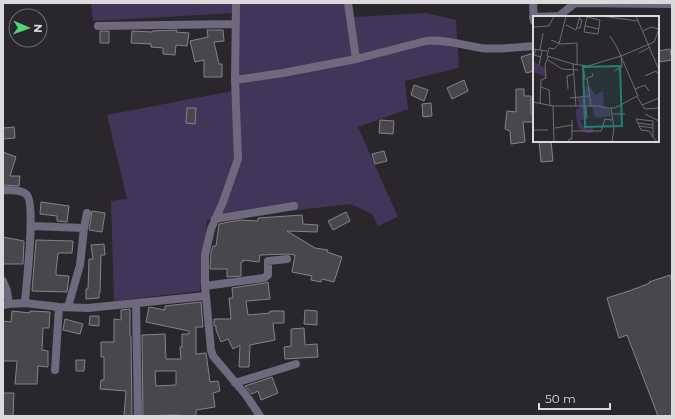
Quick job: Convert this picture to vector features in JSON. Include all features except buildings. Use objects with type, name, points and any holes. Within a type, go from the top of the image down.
[{"type":"street","points":[[236,3],[235,24],[238,159],[211,229],[205,255],[206,296],[211,350],[213,356],[246,395],[255,411],[260,416]]},
{"type":"street","points":[[348,3],[356,59]]},
{"type":"street","points":[[534,3],[534,16]]},
{"type":"street","points":[[559,16],[575,3],[672,4]]},
{"type":"street","points":[[98,26],[235,24]]},
{"type":"street","points":[[236,80],[284,73],[356,59],[405,46],[437,40],[480,48],[496,49],[533,46]]},
{"type":"street","points":[[3,190],[21,192],[26,194],[29,200],[31,226],[25,303]]},
{"type":"street","points":[[215,220],[294,206]]},
{"type":"street","points":[[68,307],[81,259],[87,213]]},
{"type":"street","points":[[31,226],[84,228]]},
{"type":"street","points":[[206,286],[264,278],[268,275],[268,261],[287,259]]},
{"type":"street","points":[[3,281],[7,291],[6,304],[25,303],[59,307],[88,308],[206,296]]},
{"type":"street","points":[[136,303],[138,416]]},
{"type":"street","points":[[55,370],[59,307]]},
{"type":"street","points":[[235,383],[296,364]]},
{"type":"shaded area","points":[[91,3],[351,3],[354,17],[426,13],[456,20],[459,68],[405,81],[408,109],[358,127],[398,217],[378,226],[372,214],[351,204],[207,220],[200,291],[114,301],[111,201],[127,199],[107,115],[232,91],[235,13],[93,21]]}]
